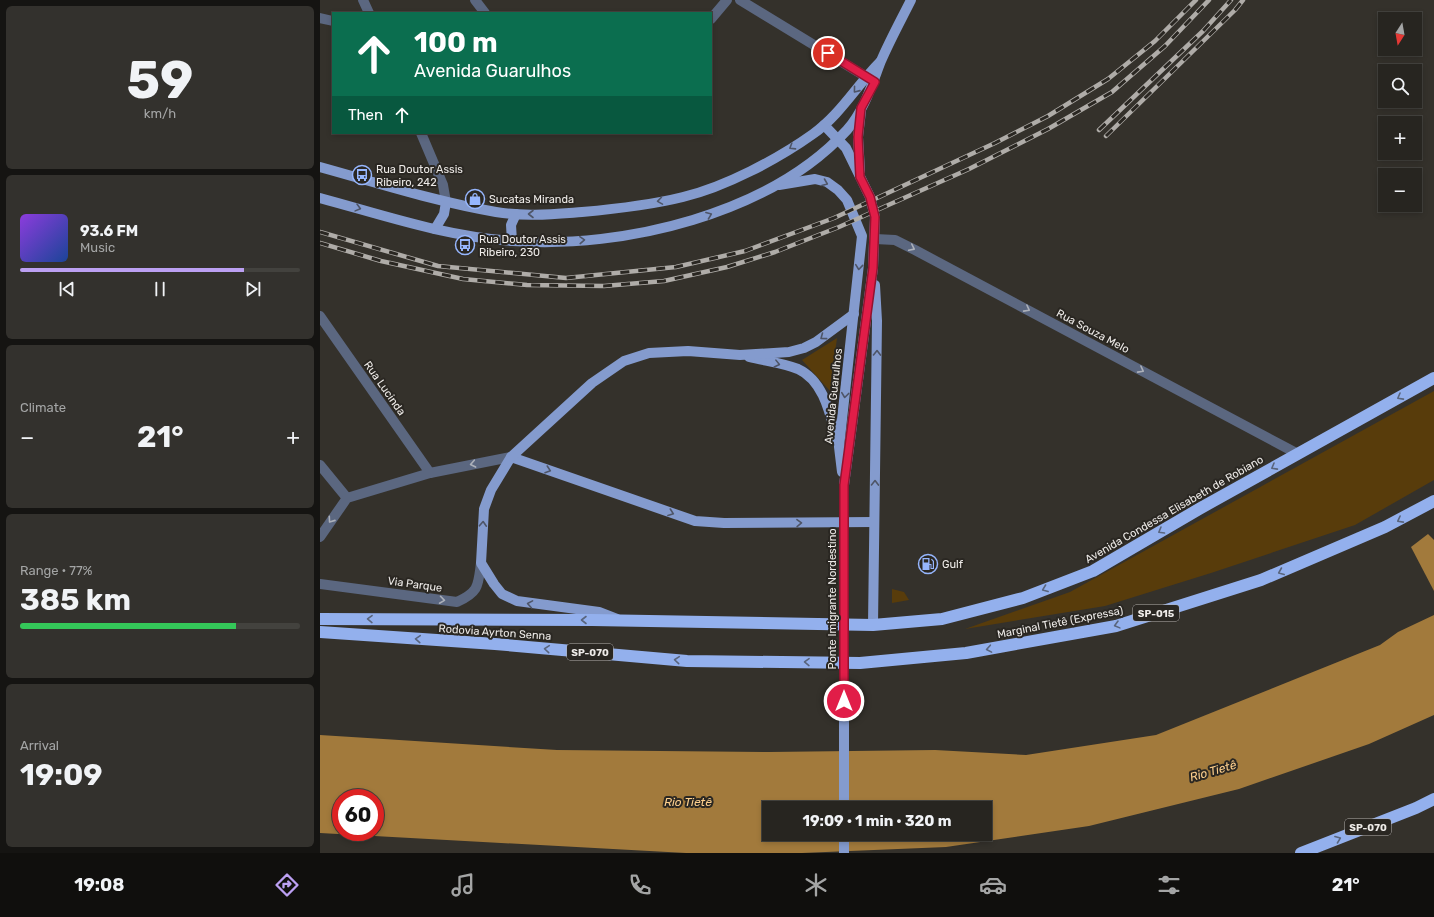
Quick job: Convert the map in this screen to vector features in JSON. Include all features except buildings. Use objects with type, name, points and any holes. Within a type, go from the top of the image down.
[{"type":"highway","name":"Avenida Condessa Elisabeth de Robiano","points":[[320,619],[623,621],[873,625],[942,619],[1023,598],[1093,571],[1199,509],[1434,378]]},
{"type":"highway","name":"Marginal Tietê (Expressa)","points":[[860,663],[966,653],[1116,626],[1261,580],[1386,527],[1434,501]]},
{"type":"highway","name":"Rodovia Ayrton Senna","points":[[320,632],[495,644],[687,661],[860,663]]},
{"type":"highway","name":"SP-070","points":[[1301,853],[1416,808],[1434,799]]},
{"type":"main road","points":[[320,167],[446,202],[516,214],[557,214],[600,210],[683,197],[715,187],[768,162],[824,125],[870,79],[881,61],[911,0]]},
{"type":"main road","points":[[860,177],[858,137],[861,108],[870,79]]},
{"type":"main road","points":[[320,198],[434,229],[465,235],[512,241],[584,240],[644,233],[698,219],[762,193],[812,161],[847,130],[861,108]]},
{"type":"main road","name":"Avenida Guarulhos","points":[[824,125],[846,148],[870,197],[875,217],[873,268],[844,486]]},
{"type":"main road","name":"Avenida Guarulhos","points":[[774,186],[815,179],[827,182],[838,190],[847,200],[862,236],[839,447],[844,486]]},
{"type":"main road","points":[[434,229],[444,214],[446,202]]},
{"type":"main road","points":[[512,241],[511,225],[516,214]]},
{"type":"main road","name":"Avenida Guarulhos","points":[[873,268],[877,321],[873,625]]},
{"type":"main road","points":[[623,621],[599,612],[517,601],[502,594],[494,584],[481,563],[484,509],[491,490],[511,457],[592,383],[624,361],[648,353],[688,351],[740,355],[789,352],[804,348],[816,342],[854,314]]},
{"type":"main road","points":[[740,355],[797,369],[812,378],[821,391],[832,419],[839,447]]},
{"type":"main road","points":[[511,457],[695,521],[724,523],[874,522]]},
{"type":"main road","name":"Ponte Imigrante Nordestino","points":[[844,486],[844,801]]},
{"type":"main road","points":[[844,841],[844,853]]},
{"type":"street","points":[[362,0],[368,12]]},
{"type":"street","points":[[475,0],[484,12]]},
{"type":"street","points":[[712,18],[727,0]]},
{"type":"street","points":[[740,0],[870,79]]},
{"type":"street","points":[[320,18],[332,21]]},
{"type":"street","points":[[421,134],[443,186],[446,202]]},
{"type":"street","name":"Rua Souza Melo","points":[[875,239],[895,240],[915,250],[1298,454]]},
{"type":"street","name":"Rua Lucinda","points":[[320,316],[430,473]]},
{"type":"street","points":[[320,537],[347,498],[430,473],[511,457]]},
{"type":"street","points":[[320,466],[347,498]]},
{"type":"street","name":"Via Parque","points":[[320,584],[457,602],[470,596],[478,588],[481,563]]},
{"type":"shaded area","points":[[837,338],[830,391],[802,360]]},
{"type":"shaded area","points":[[1434,391],[1434,480],[1355,525],[1211,573],[1105,606],[965,629],[1070,592]]},
{"type":"shaded area","points":[[892,589],[904,592],[909,600],[892,603]]},
{"type":"water","points":[[1428,534],[1434,540],[1434,591],[1411,547]]},
{"type":"water","name":"Rio Tietê","points":[[1434,615],[1434,715],[1369,744],[1239,789],[1089,826],[992,840],[992,801],[762,801],[762,841],[987,841],[946,847],[802,853],[686,853],[384,836],[384,789],[332,789],[332,834],[320,833],[320,735],[557,750],[769,752],[935,750],[1026,755],[1156,735],[1380,645],[1398,632]]},
{"type":"railway","points":[[320,232],[438,266],[566,278],[676,267],[745,251],[834,218],[995,143],[1048,116],[1108,79],[1155,41],[1196,0]]},
{"type":"railway","points":[[320,243],[381,261],[463,279],[527,285],[604,286],[664,281],[727,267],[775,252],[839,227],[969,169],[1048,129],[1112,92],[1165,46],[1209,0]]},
{"type":"railway","points":[[1099,130],[1203,31],[1231,0]]},
{"type":"railway","points":[[1106,136],[1235,10],[1243,0]]},
{"type":"place","name":"Rua Doutor Assis Ribeiro, 242","points":[[362,175]]},
{"type":"place","name":"Sucatas Miranda","points":[[475,199]]},
{"type":"place","name":"Rua Doutor Assis Ribeiro, 230","points":[[465,245]]},
{"type":"place","name":"Gulf","points":[[928,564]]},
{"type":"route","points":[[828,53],[875,82],[861,108],[858,137],[860,177],[870,197],[875,217],[875,239],[873,268],[844,485],[844,701]]}]
